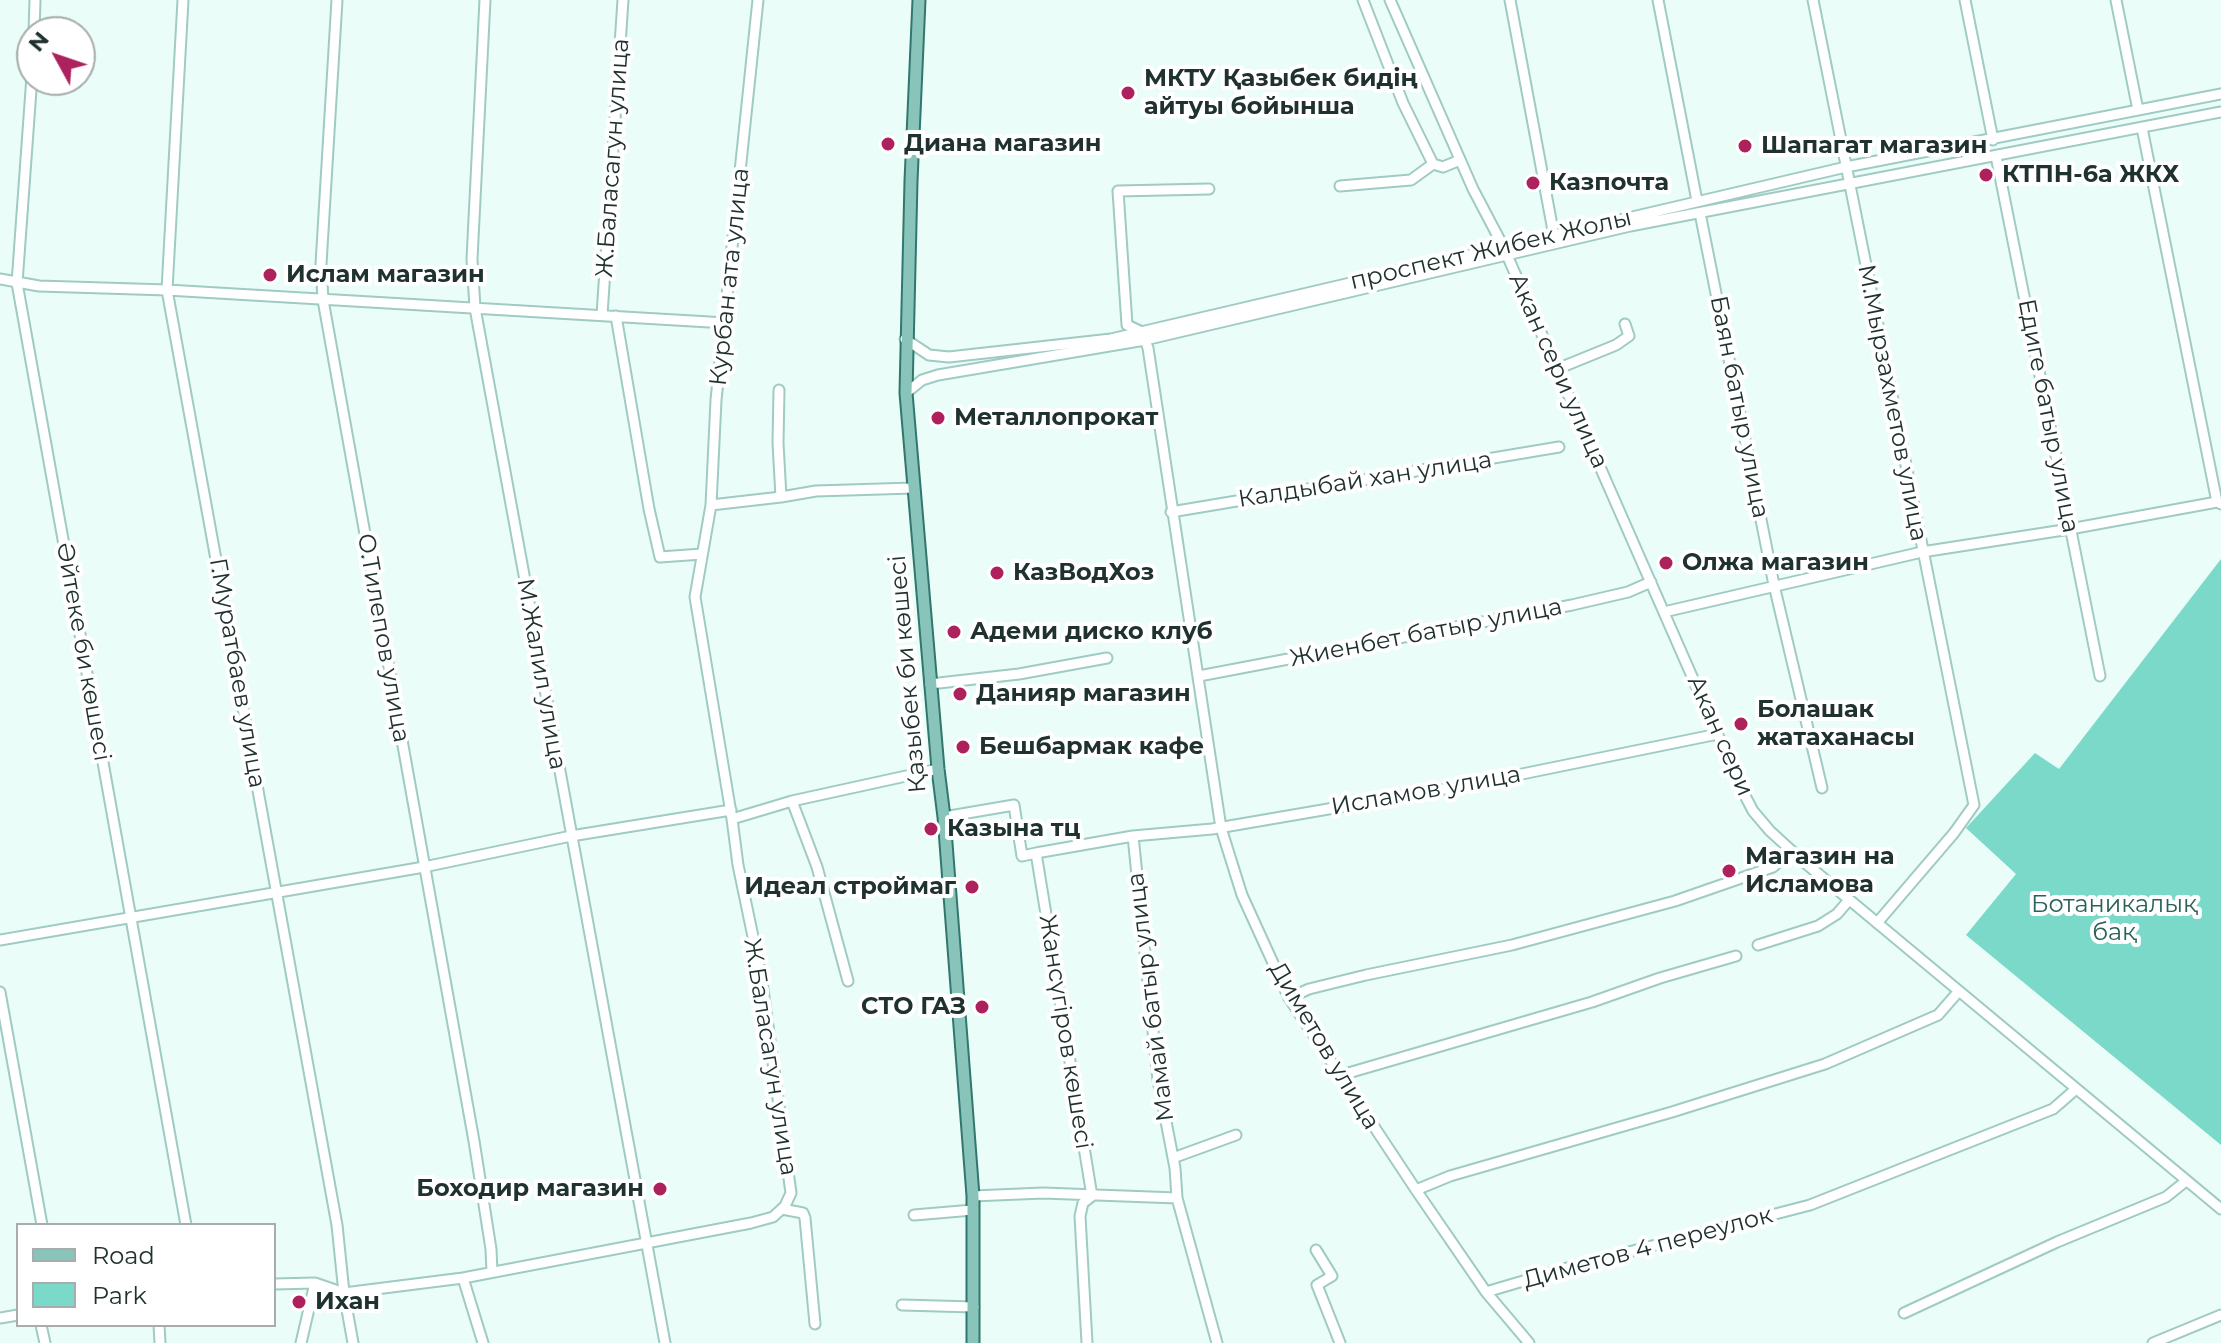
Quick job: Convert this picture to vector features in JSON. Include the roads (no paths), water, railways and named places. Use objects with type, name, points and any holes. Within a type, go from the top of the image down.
[{"type":"main road","name":"Қазыбек би көшесі","points":[[919,0],[905,339],[906,393],[944,817],[973,1196],[973,1343]]},
{"type":"street","name":"Г.Муратбаев улица","points":[[183,0],[167,290],[337,1225],[353,1343]]},
{"type":"street","name":"О.Тилепов улица","points":[[337,0],[321,264],[323,300],[474,1141],[492,1272]]},
{"type":"street","name":"М.Жалил улица","points":[[485,0],[472,259],[475,308],[665,1343]]},
{"type":"street","name":"Ж.Баласагун улица","points":[[602,315],[623,0]]},
{"type":"street","name":"Курбан ата улица","points":[[702,554],[711,505],[716,400],[758,0]]},
{"type":"street","points":[[1363,0],[1403,103],[1433,164],[1443,167],[1460,160]]},
{"type":"street","name":"Акан сери улица","points":[[1390,0],[1664,612]]},
{"type":"street","points":[[1510,0],[1555,238]]},
{"type":"street","points":[[1658,0],[1697,201]]},
{"type":"street","name":"М.Мырзахметов улица","points":[[1813,0],[1974,805],[1877,923]]},
{"type":"street","points":[[1965,0],[1993,140]]},
{"type":"street","points":[[2116,0],[2138,110]]},
{"type":"street","name":"проспект Жибек Жолы","points":[[906,393],[922,380],[938,375],[1143,336],[1846,167],[2221,94]]},
{"type":"street","name":"Әйтеке би көшесі","points":[[31,96],[17,283],[186,1223]]},
{"type":"street","name":"проспект Жибек Жолы","points":[[1555,238],[2221,112]]},
{"type":"street","points":[[1664,612],[1922,552],[2219,503],[2142,128]]},
{"type":"street","name":"Едиге батыр улица","points":[[1996,156],[2100,676]]},
{"type":"street","points":[[1340,186],[1411,180],[1433,164]]},
{"type":"street","points":[[1143,336],[1127,325],[1118,191],[1209,189]]},
{"type":"street","name":"Баян батыр улица","points":[[1700,213],[1774,585],[1822,788]]},
{"type":"street","points":[[0,279],[39,286],[167,290],[726,323]]},
{"type":"street","points":[[616,316],[660,557],[702,554]]},
{"type":"street","points":[[1557,369],[1616,345],[1629,336],[1625,324]]},
{"type":"street","name":"проспект Жибек Жолы","points":[[905,339],[929,355],[949,357],[1143,336]]},
{"type":"street","name":"Диметов улица","points":[[1143,336],[1221,828],[1242,895],[1289,998],[1338,1076],[1486,1292],[1529,1343]]},
{"type":"street","points":[[779,390],[781,497]]},
{"type":"street","name":"Калдыбай хан улица","points":[[1171,512],[1559,447]]},
{"type":"street","points":[[711,505],[816,491],[913,488]]},
{"type":"street","name":"Ж.Баласагун улица","points":[[702,554],[695,597],[740,879],[761,975],[777,1076],[791,1193],[782,1209],[803,1213],[805,1218],[815,1324]]},
{"type":"street","name":"Жиенбет батыр улица","points":[[1199,676],[1572,605],[1628,592],[1651,582]]},
{"type":"street","name":"Акан сери","points":[[1664,612],[1753,811],[1770,831],[2221,1209]]},
{"type":"street","points":[[930,684],[1019,674],[1107,658]]},
{"type":"street","name":"Исламов улица","points":[[1036,853],[1133,836],[1221,828],[1468,785],[1718,734]]},
{"type":"street","points":[[0,940],[424,867],[571,836],[732,814],[938,769]]},
{"type":"street","points":[[792,801],[817,867],[848,981]]},
{"type":"street","name":"Жансүгіров көшесі","points":[[944,817],[1014,805],[1022,856],[1036,853],[1092,1196],[1083,1203],[1080,1216],[1087,1343]]},
{"type":"street","name":"Мамай батыр улица","points":[[1133,836],[1158,1080],[1173,1158],[1177,1198],[1217,1343]]},
{"type":"street","points":[[1289,998],[1309,989],[1512,945],[1675,901],[1773,867],[1791,850]]},
{"type":"street","points":[[1758,945],[1818,926],[1837,914],[1849,900]]},
{"type":"street","points":[[1338,1076],[1592,1002],[1736,956]]},
{"type":"street","points":[[1416,1190],[1450,1176],[1825,1064],[1938,1015],[1959,991]]},
{"type":"street","points":[[0,992],[42,1223]]},
{"type":"street","name":"Диметов 4 переулок","points":[[1486,1292],[1581,1264],[1810,1205],[2053,1109],[2076,1089]]},
{"type":"street","name":"Мамай батыр улица","points":[[1173,1158],[1236,1135]]},
{"type":"street","points":[[1904,1313],[2057,1242],[2166,1197],[2186,1181]]},
{"type":"street","points":[[973,1196],[1043,1193],[1177,1198]]},
{"type":"street","points":[[276,1284],[315,1283],[344,1293],[463,1278],[751,1223],[773,1217],[782,1209]]},
{"type":"street","points":[[914,1215],[973,1210]]},
{"type":"street","points":[[1316,1250],[1332,1276],[1317,1285],[1340,1343]]},
{"type":"street","points":[[463,1278],[483,1343]]},
{"type":"street","points":[[301,1343],[315,1283]]},
{"type":"street","points":[[902,1305],[974,1307]]},
{"type":"street","points":[[2153,1343],[2221,1315]]},
{"type":"place","name":"МКТУ Қазыбек бидің айтуы бойынша","points":[[1128,93]]},
{"type":"place","name":"Диана магазин","points":[[888,144]]},
{"type":"place","name":"Шапагат магазин","points":[[1745,146]]},
{"type":"place","name":"КТПН-6а ЖКХ","points":[[1986,175]]},
{"type":"place","name":"Казпочта","points":[[1533,183]]},
{"type":"place","name":"Ислам магазин","points":[[270,275]]},
{"type":"place","name":"Металлопрокат","points":[[938,418]]},
{"type":"place","name":"Олжа магазин","points":[[1666,563]]},
{"type":"place","name":"КазВодХоз","points":[[997,573]]},
{"type":"place","name":"Адеми диско клуб","points":[[954,632]]},
{"type":"place","name":"Данияр магазин","points":[[960,694]]},
{"type":"place","name":"Болашак жатаханасы","points":[[1741,724]]},
{"type":"place","name":"Бешбармак кафе","points":[[963,747]]},
{"type":"place","name":"Казына тц","points":[[931,829]]},
{"type":"place","name":"Магазин на Исламова","points":[[1729,871]]},
{"type":"place","name":"Идеал строймаг","points":[[972,887]]},
{"type":"place","name":"СТО ГАЗ","points":[[982,1007]]},
{"type":"place","name":"Боходир магазин","points":[[660,1189]]},
{"type":"place","name":"Ихан","points":[[299,1302]]},
{"type":"park label","name":"Ботаникалық бақ","points":[[2114,919]]}]
